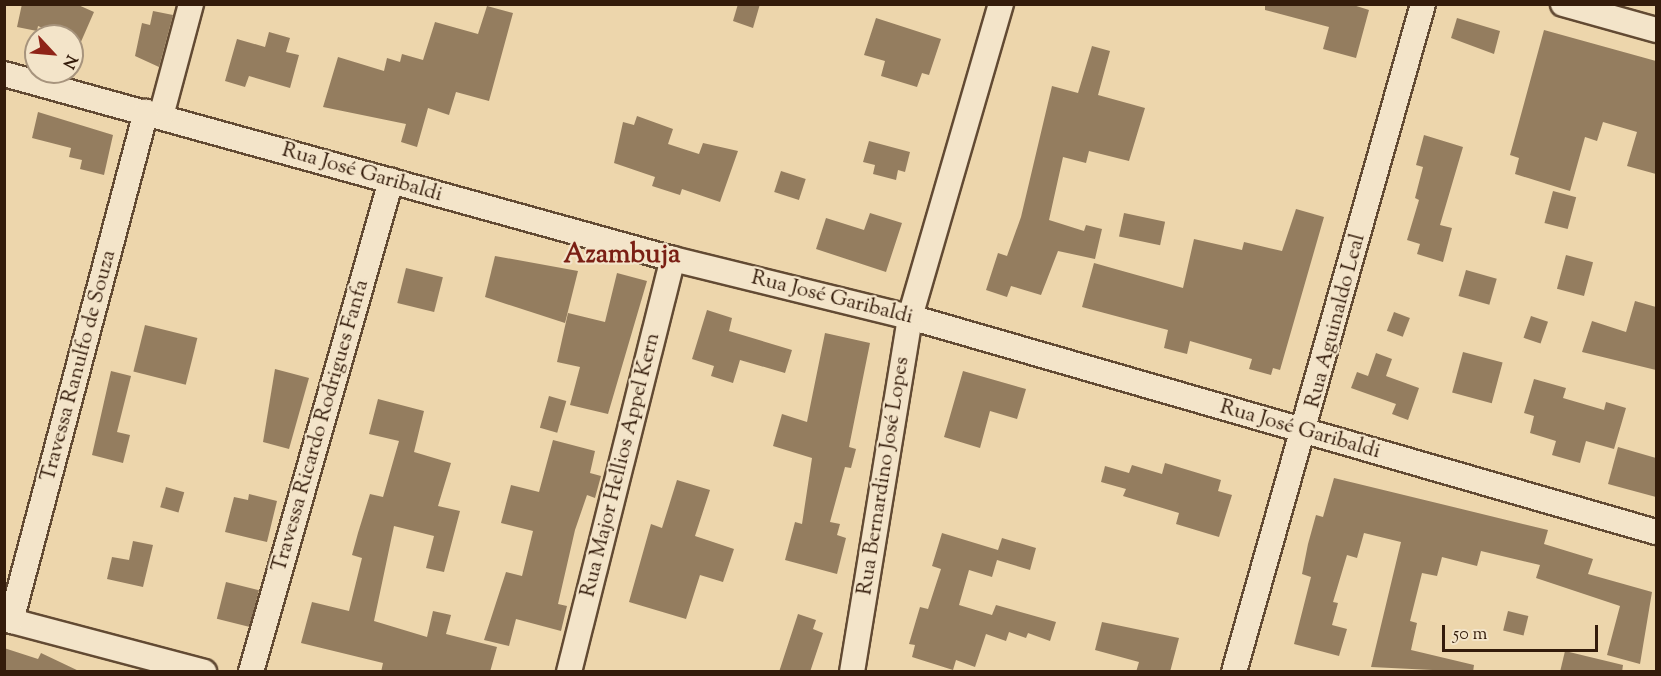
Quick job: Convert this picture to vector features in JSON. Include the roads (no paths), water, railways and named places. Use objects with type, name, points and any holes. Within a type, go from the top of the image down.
[{"type":"street","name":"Travessa Ranulfo de Souza","points":[[8,620],[154,114],[191,4]]},
{"type":"street","name":"Rua Bernardino José Lopes","points":[[852,672],[910,317],[1001,4]]},
{"type":"street","name":"Rua Aguinaldo Leal","points":[[1234,672],[1306,432],[1423,4]]},
{"type":"street","points":[[1563,4],[1656,30]]},
{"type":"street","name":"Rua José Garibaldi","points":[[4,74],[673,259],[910,317],[1656,532]]},
{"type":"street","name":"Travessa Ricardo Rodrigues Fanfa","points":[[251,672],[391,181]]},
{"type":"street","name":"Rua Major Hellios Appel Kern","points":[[569,672],[673,259]]},
{"type":"street","points":[[8,620],[204,672]]},
{"type":"district","name":"Azambuja","points":[[622,256]]}]
